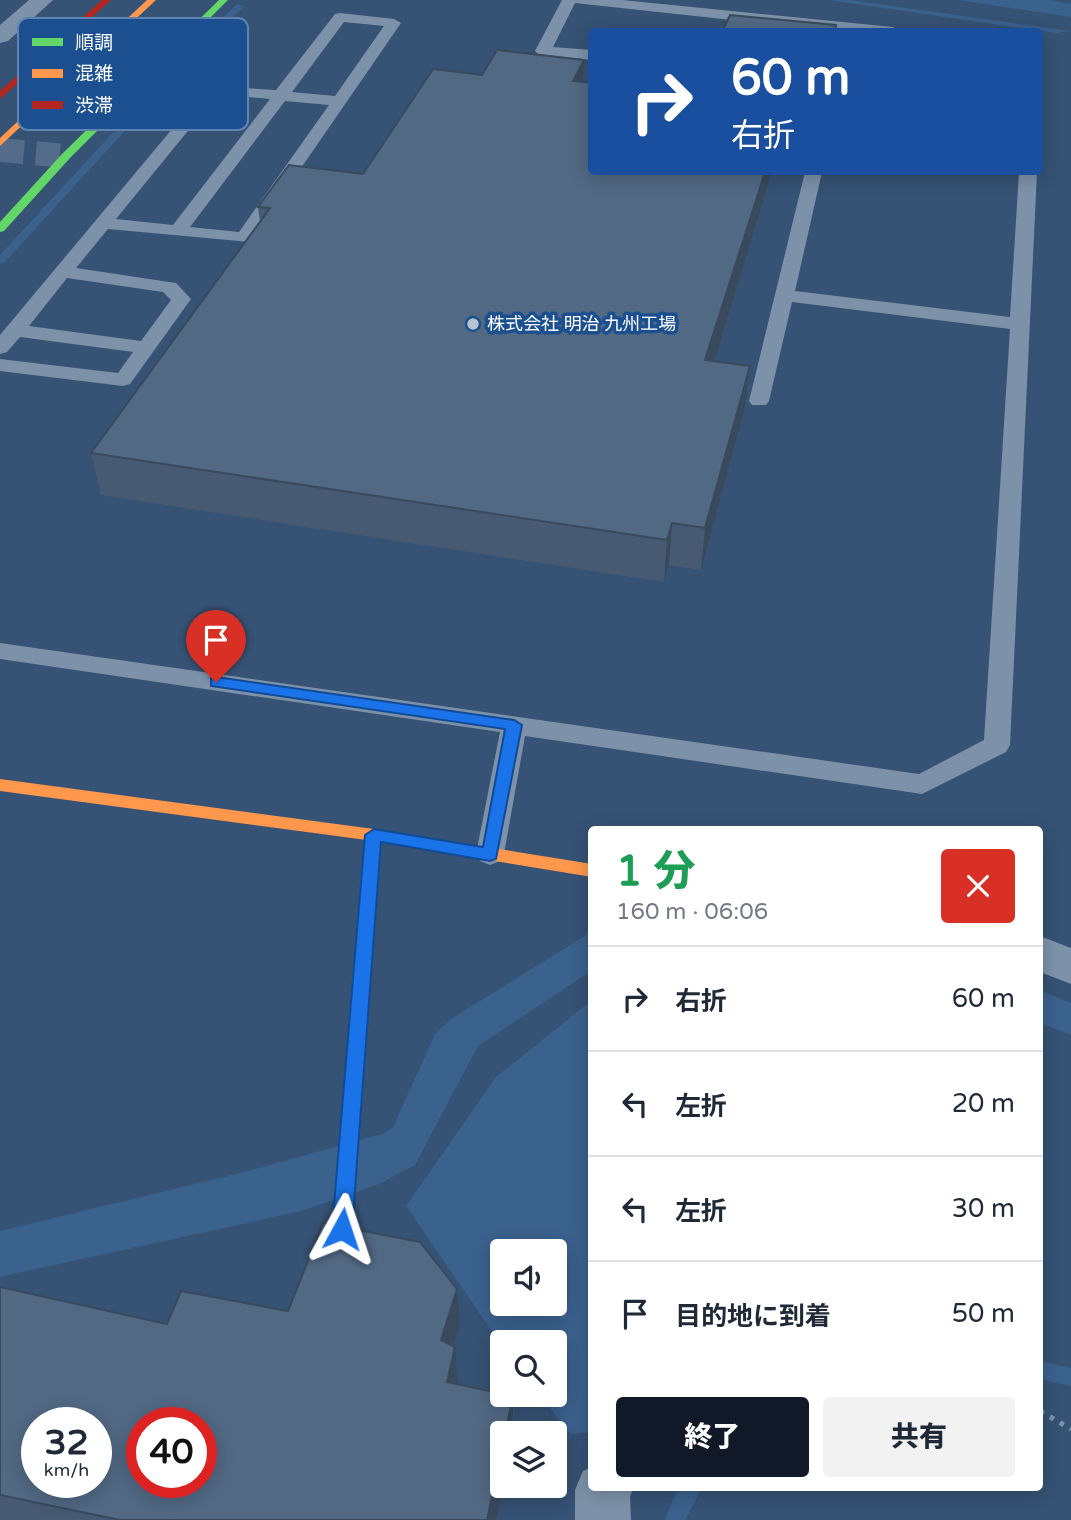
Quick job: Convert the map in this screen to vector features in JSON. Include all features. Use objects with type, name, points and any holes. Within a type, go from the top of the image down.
[{"type":"main road","points":[[87,18],[107,0]]},
{"type":"main road","points":[[133,18],[152,0]]},
{"type":"main road","points":[[206,18],[224,0]]},
{"type":"main road","points":[[0,96],[18,80]]},
{"type":"main road","points":[[0,143],[18,126]]},
{"type":"main road","points":[[0,229],[92,130]]},
{"type":"main road","points":[[0,785],[374,835],[588,870]]},
{"type":"main road","points":[[342,1229],[374,835]]},
{"type":"street","points":[[21,18],[42,0]]},
{"type":"street","points":[[0,36],[18,21]]},
{"type":"street","points":[[1043,951],[1071,956]]},
{"type":"street","points":[[1043,953],[1071,967]]},
{"type":"street","points":[[602,1491],[603,1520]]},
{"type":"lane","points":[[178,231],[353,0]]},
{"type":"lane","points":[[569,0],[543,51],[588,55]]},
{"type":"lane","points":[[579,0],[854,28]]},
{"type":"lane","points":[[103,223],[244,238],[394,23],[340,17]]},
{"type":"lane","points":[[248,92],[339,101]]},
{"type":"lane","points":[[0,348],[180,130]]},
{"type":"lane","points":[[759,401],[812,175]]},
{"type":"lane","points":[[0,651],[922,784],[997,745],[1028,175]]},
{"type":"lane","points":[[0,365],[123,380],[181,299],[169,287],[62,272]]},
{"type":"lane","points":[[784,295],[1020,324]]},
{"type":"lane","points":[[15,330],[146,348]]},
{"type":"lane","points":[[490,854],[514,725]]},
{"type":"path","points":[[1043,1413],[1071,1429]]},
{"type":"water","points":[[828,0],[850,0],[1069,31],[1057,33],[1043,31],[1043,28],[1022,28]]},
{"type":"water","points":[[957,0],[1050,0],[1071,4],[1071,17]]},
{"type":"water","points":[[588,934],[588,973],[478,1046],[415,1165],[379,1184],[302,1211],[0,1277],[0,1231],[240,1173],[382,1134],[393,1127],[435,1034],[451,1019]]},
{"type":"water","points":[[1043,991],[1071,1003],[1071,1035],[1043,1024]]},
{"type":"water","points":[[588,1003],[588,1432],[570,1434],[567,1421],[560,1421],[549,1407],[567,1407],[567,1330],[491,1330],[406,1206],[496,1077]]},
{"type":"building","points":[[730,15],[836,25],[836,28],[724,28]]},
{"type":"building","name":"株式会社 明治 九州工場","points":[[497,50],[584,60],[573,81],[588,83],[588,175],[764,175],[705,360],[750,366],[705,528],[672,523],[667,540],[91,453],[270,208],[258,207],[289,165],[363,174],[433,69],[482,75]]},
{"type":"building","points":[[323,1223],[420,1242],[457,1289],[441,1340],[455,1347],[447,1382],[490,1391],[490,1407],[511,1407],[508,1421],[490,1421],[492,1498],[487,1520],[120,1520],[0,1495],[0,1287],[167,1324],[181,1291],[288,1311]]},
{"type":"waterway","points":[[228,18],[240,6]]},
{"type":"waterway","points":[[0,261],[120,130]]},
{"type":"waterway","points":[[1043,1371],[1071,1377]]},
{"type":"waterway","points":[[675,1520],[690,1491]]},
{"type":"tunnel","points":[[0,150],[66,156]]},
{"type":"traffic: fast","points":[[206,18],[224,0]]},
{"type":"traffic: fast","points":[[0,229],[92,130]]},
{"type":"traffic: fast","points":[[342,1229],[374,835]]},
{"type":"traffic: slow","points":[[133,18],[152,0]]},
{"type":"traffic: slow","points":[[0,143],[18,126]]},
{"type":"traffic: slow","points":[[0,785],[374,835],[588,870]]},
{"type":"traffic: jam","points":[[87,18],[107,0]]},
{"type":"traffic: jam","points":[[0,96],[18,80]]},
{"type":"place","name":"株式会社 明治 九州工場","points":[[473,324]]},
{"type":"route","points":[[216,682],[514,725],[490,854],[374,835],[342,1229]]}]
